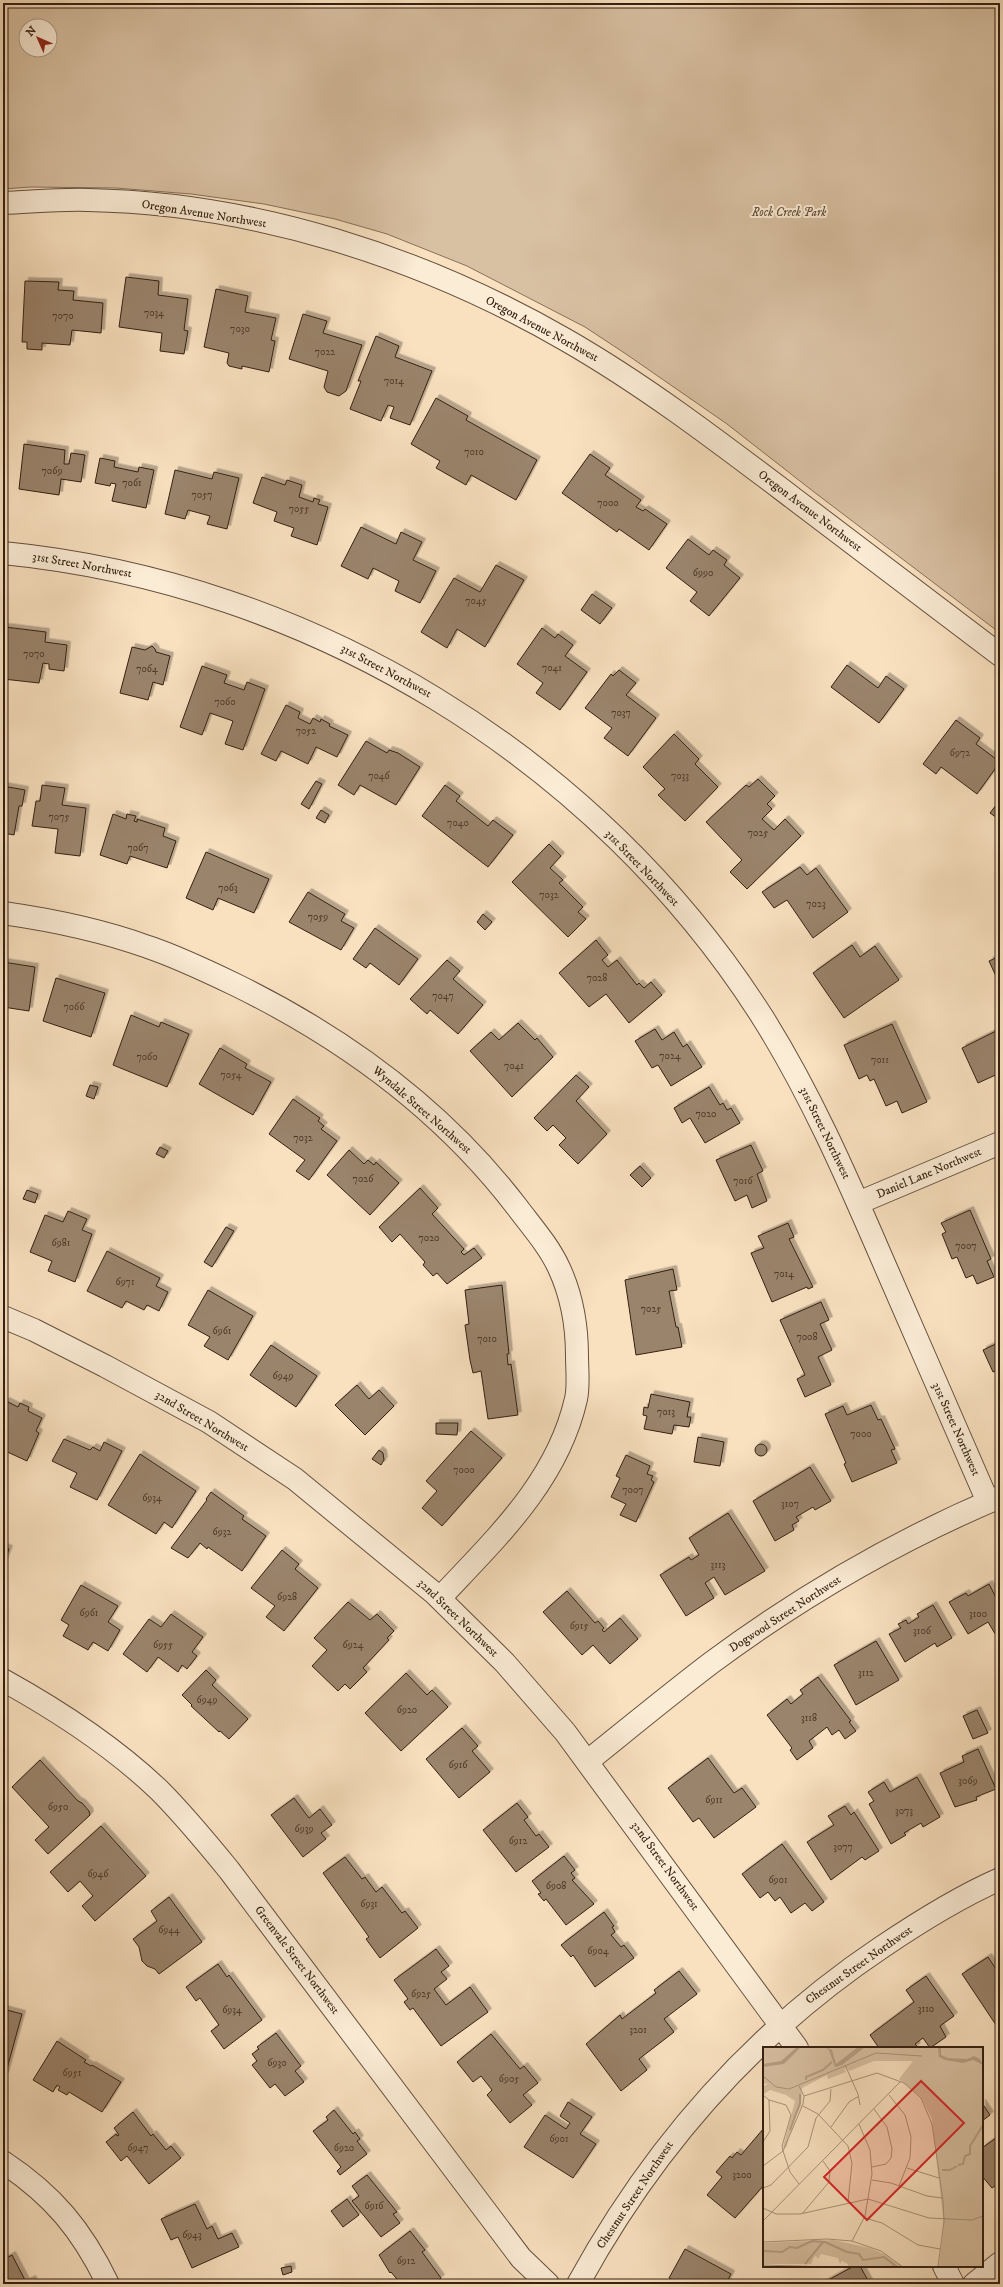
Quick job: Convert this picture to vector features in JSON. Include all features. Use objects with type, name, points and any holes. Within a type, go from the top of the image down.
[{"type":"street","name":"Oregon Avenue Northwest","points":[[3,203],[87,200],[123,202],[207,211],[313,234],[364,251],[467,290],[565,340],[675,409],[1000,655]]},
{"type":"street","name":"31st Street Northwest","points":[[3,553],[56,558],[103,567],[218,597],[291,624],[351,651],[414,684],[523,760],[596,821],[644,868],[699,929],[762,1016],[800,1080],[818,1115],[994,1500]]},
{"type":"street","name":"Wyndale Street Northwest","points":[[3,914],[62,922],[148,946],[191,964],[309,1023],[353,1052],[447,1129],[495,1178],[541,1237],[559,1268],[570,1300],[577,1331],[576,1396],[566,1433],[549,1470],[523,1507],[440,1598]]},
{"type":"street","name":"Daniel Lane Northwest","points":[[858,1203],[1000,1143]]},
{"type":"street","name":"32nd Street Northwest","points":[[3,1317],[34,1330],[105,1366],[209,1422],[295,1479],[413,1574],[440,1598],[525,1684],[588,1761],[796,2047]]},
{"type":"street","name":"Dogwood Street Northwest","points":[[588,1761],[711,1663],[798,1603],[886,1553],[994,1500]]},
{"type":"street","name":"Greenvale Street Northwest","points":[[3,1680],[38,1699],[93,1735],[129,1763],[160,1791],[198,1832],[229,1870],[520,2258],[548,2284]]},
{"type":"street","name":"Chestnut Street Northwest","points":[[578,2284],[633,2193],[684,2125],[741,2062],[780,2025],[839,1976],[906,1931],[1000,1879]]},
{"type":"street","points":[[3,2162],[38,2187],[61,2210],[85,2241],[108,2284]]},
{"type":"street","points":[[974,2284],[1000,2263]]},
{"type":"street","points":[[944,2267],[953,2284]]},
{"type":"green space","name":"Rock Creek Park","points":[[3,3],[1000,3],[1000,633],[727,424],[626,354],[585,327],[467,266],[387,234],[335,219],[264,204],[191,194],[116,188],[31,187],[3,189]]},
{"type":"building","points":[[126,277],[159,281],[158,295],[188,299],[184,330],[188,331],[184,354],[160,351],[162,333],[119,327]]},
{"type":"building","points":[[25,281],[59,282],[58,290],[74,291],[73,300],[103,303],[101,333],[72,330],[70,345],[42,343],[42,350],[27,349],[27,342],[22,342]]},
{"type":"building","points":[[216,289],[248,296],[245,312],[276,318],[271,340],[275,341],[269,372],[242,366],[242,369],[229,366],[227,363],[229,353],[204,347]]},
{"type":"building","points":[[303,314],[327,321],[323,333],[362,345],[346,391],[339,396],[327,392],[324,387],[328,371],[289,359]]},
{"type":"building","points":[[376,336],[399,346],[395,357],[432,371],[410,425],[390,418],[394,407],[388,405],[381,421],[350,409],[361,381],[358,381]]},
{"type":"building","points":[[436,398],[468,416],[466,420],[537,460],[516,500],[471,475],[466,485],[436,468],[440,461],[411,444]]},
{"type":"building","points":[[24,444],[65,450],[64,464],[69,464],[71,453],[85,455],[81,482],[61,479],[59,495],[19,489]]},
{"type":"building","points":[[590,454],[610,468],[605,475],[641,500],[636,507],[643,511],[645,509],[667,524],[649,550],[619,529],[617,532],[562,493]]},
{"type":"building","points":[[100,458],[115,461],[114,467],[138,472],[139,467],[154,470],[146,508],[112,501],[116,484],[111,483],[110,486],[95,483]]},
{"type":"building","points":[[175,470],[212,479],[214,472],[239,478],[227,529],[207,524],[210,516],[188,510],[185,519],[165,514]]},
{"type":"building","points":[[262,477],[285,485],[287,480],[302,485],[299,497],[313,502],[314,498],[320,500],[318,504],[328,507],[317,545],[291,536],[294,528],[274,521],[277,512],[253,503]]},
{"type":"building","points":[[361,527],[396,544],[401,532],[422,542],[413,560],[436,571],[420,603],[395,591],[399,581],[373,568],[368,579],[341,566]]},
{"type":"building","points":[[688,539],[709,555],[713,550],[727,560],[724,565],[740,578],[709,616],[690,601],[697,592],[666,568]]},
{"type":"building","points":[[496,565],[524,580],[485,647],[457,629],[447,648],[421,632],[454,578],[480,592]]},
{"type":"building","points":[[592,594],[612,608],[600,624],[581,610]]},
{"type":"building","points":[[5,627],[46,632],[45,642],[67,645],[64,671],[49,669],[49,664],[43,663],[39,683],[3,679],[3,636]]},
{"type":"building","points":[[542,628],[555,638],[558,634],[573,645],[565,656],[587,672],[560,710],[536,693],[543,683],[517,664]]},
{"type":"building","points":[[152,646],[156,652],[170,656],[163,685],[153,682],[148,700],[120,693],[132,647],[145,650]]},
{"type":"building","points":[[847,665],[878,688],[886,676],[904,689],[879,723],[831,687]]},
{"type":"building","points":[[202,666],[227,675],[224,683],[244,690],[247,682],[265,689],[243,750],[225,744],[233,721],[210,713],[202,735],[180,727]]},
{"type":"building","points":[[619,670],[636,683],[626,695],[656,718],[628,756],[604,738],[612,728],[585,708],[611,674],[613,676]]},
{"type":"building","points":[[286,705],[300,712],[298,718],[310,724],[313,718],[320,722],[321,719],[330,724],[329,726],[348,735],[337,757],[316,747],[308,764],[281,751],[276,761],[261,754]]},
{"type":"building","points":[[956,720],[980,738],[976,744],[1000,762],[977,794],[941,767],[936,774],[923,764]]},
{"type":"building","points":[[674,734],[699,759],[695,764],[718,787],[685,821],[658,795],[665,789],[643,767]]},
{"type":"building","points":[[366,741],[387,753],[389,750],[398,753],[420,767],[396,805],[360,785],[354,795],[338,785]]},
{"type":"building","points":[[758,779],[775,796],[767,804],[772,809],[762,819],[774,830],[785,819],[801,836],[747,889],[730,872],[742,860],[706,822],[746,785],[749,787]]},
{"type":"building","points":[[316,781],[322,784],[309,809],[301,804]]},
{"type":"building","points":[[42,785],[65,788],[62,805],[86,808],[80,856],[55,853],[58,829],[32,826],[36,801],[40,801]]},
{"type":"building","points":[[445,785],[460,796],[456,801],[488,826],[493,820],[513,835],[488,867],[422,816]]},
{"type":"building","points":[[3,786],[25,790],[22,806],[19,806],[14,835],[3,833]]},
{"type":"building","points":[[1000,800],[1000,820],[990,813]]},
{"type":"building","points":[[321,810],[329,815],[325,823],[316,818]]},
{"type":"building","points":[[113,814],[126,819],[127,814],[136,816],[134,821],[137,822],[137,819],[165,828],[163,836],[176,841],[167,868],[130,856],[127,864],[100,855]]},
{"type":"building","points":[[549,844],[561,856],[550,868],[563,880],[559,883],[583,907],[578,912],[586,919],[568,937],[512,882]]},
{"type":"building","points":[[206,852],[269,879],[254,913],[218,898],[213,910],[186,898]]},
{"type":"building","points":[[800,867],[807,875],[816,868],[848,912],[813,938],[787,900],[774,908],[762,892]]},
{"type":"building","points":[[308,892],[345,914],[341,921],[354,928],[341,950],[289,922]]},
{"type":"building","points":[[483,914],[492,922],[485,930],[477,922]]},
{"type":"building","points":[[375,928],[418,959],[399,985],[370,963],[366,968],[353,959]]},
{"type":"building","points":[[596,940],[608,955],[602,960],[608,967],[617,960],[637,985],[639,983],[644,988],[651,982],[662,995],[629,1023],[606,994],[589,1007],[559,973]]},
{"type":"building","points":[[852,945],[860,957],[875,946],[899,980],[844,1018],[813,973]]},
{"type":"building","points":[[1000,956],[1000,985],[989,961]]},
{"type":"building","points":[[447,960],[460,971],[453,979],[483,1005],[458,1034],[430,1010],[427,1014],[410,999]]},
{"type":"building","points":[[3,962],[35,967],[29,1011],[3,1007]]},
{"type":"building","points":[[56,978],[105,993],[91,1037],[43,1021]]},
{"type":"building","points":[[131,1015],[159,1027],[161,1022],[189,1034],[167,1087],[113,1065]]},
{"type":"building","points":[[518,1023],[535,1040],[537,1038],[553,1057],[512,1097],[470,1051],[491,1032],[499,1040]]},
{"type":"building","points":[[892,1024],[927,1102],[902,1113],[897,1101],[886,1106],[874,1079],[870,1081],[867,1075],[859,1079],[844,1045]]},
{"type":"building","points":[[655,1029],[662,1040],[674,1032],[683,1047],[687,1044],[702,1067],[671,1086],[658,1065],[652,1068],[635,1041]]},
{"type":"building","points":[[1000,1029],[1000,1073],[978,1083],[962,1048]]},
{"type":"building","points":[[220,1048],[247,1064],[245,1068],[271,1082],[253,1115],[199,1084]]},
{"type":"building","points":[[576,1075],[589,1087],[576,1101],[607,1134],[578,1164],[559,1145],[566,1138],[553,1125],[547,1131],[534,1118]]},
{"type":"building","points":[[90,1085],[98,1087],[94,1099],[86,1096]]},
{"type":"building","points":[[709,1087],[720,1105],[723,1103],[727,1110],[731,1108],[740,1123],[705,1143],[690,1118],[682,1123],[674,1108]]},
{"type":"building","points":[[293,1099],[320,1118],[318,1121],[324,1126],[321,1129],[337,1141],[309,1180],[296,1171],[305,1160],[269,1134]]},
{"type":"building","points":[[751,1145],[763,1171],[757,1174],[767,1201],[752,1208],[747,1195],[735,1201],[716,1160]]},
{"type":"building","points":[[160,1147],[168,1151],[164,1158],[156,1154]]},
{"type":"building","points":[[349,1150],[364,1164],[368,1160],[374,1165],[376,1162],[399,1183],[370,1215],[327,1175]]},
{"type":"building","points":[[640,1166],[651,1178],[642,1187],[630,1175]]},
{"type":"building","points":[[420,1188],[438,1208],[432,1214],[464,1249],[461,1252],[464,1255],[474,1248],[482,1258],[447,1284],[437,1273],[433,1276],[423,1265],[425,1262],[400,1234],[392,1242],[379,1227]]},
{"type":"building","points":[[27,1190],[38,1194],[35,1203],[23,1199]]},
{"type":"building","points":[[970,1210],[991,1259],[987,1261],[994,1277],[977,1284],[973,1275],[966,1278],[957,1257],[952,1259],[942,1234],[946,1232],[941,1223]]},
{"type":"building","points":[[68,1211],[87,1219],[82,1230],[92,1234],[75,1282],[48,1271],[52,1261],[30,1252],[45,1215],[63,1222]]},
{"type":"building","points":[[788,1223],[794,1237],[789,1239],[813,1287],[808,1289],[807,1287],[772,1302],[751,1253],[764,1248],[758,1236]]},
{"type":"building","points":[[226,1227],[234,1231],[212,1267],[204,1262]]},
{"type":"building","points":[[107,1251],[160,1278],[156,1286],[168,1292],[159,1311],[147,1305],[144,1310],[126,1301],[122,1308],[87,1291]]},
{"type":"building","points":[[673,1269],[677,1290],[669,1291],[676,1327],[678,1327],[682,1347],[636,1355],[625,1280]]},
{"type":"building","points":[[502,1285],[509,1354],[507,1354],[508,1365],[511,1364],[518,1415],[488,1419],[481,1371],[473,1373],[470,1360],[465,1325],[469,1324],[465,1290]]},
{"type":"building","points":[[208,1290],[253,1316],[228,1360],[204,1346],[210,1337],[188,1325]]},
{"type":"building","points":[[821,1302],[829,1320],[820,1324],[832,1350],[818,1357],[831,1385],[805,1397],[797,1379],[805,1375],[780,1320]]},
{"type":"building","points":[[1000,1342],[1000,1369],[993,1372],[983,1350]]},
{"type":"building","points":[[271,1345],[317,1376],[296,1407],[250,1375]]},
{"type":"building","points":[[357,1385],[369,1399],[379,1390],[394,1406],[365,1435],[335,1405]]},
{"type":"building","points":[[651,1394],[690,1402],[687,1417],[691,1417],[689,1427],[674,1425],[672,1434],[644,1429],[647,1416],[643,1415],[644,1407],[648,1408]]},
{"type":"building","points":[[6,1401],[18,1407],[20,1403],[29,1407],[28,1411],[42,1418],[36,1431],[39,1433],[27,1461],[3,1450],[3,1408]]},
{"type":"building","points":[[871,1405],[878,1420],[881,1419],[895,1449],[891,1450],[897,1463],[852,1482],[844,1464],[846,1463],[825,1414],[843,1406],[847,1415]]},
{"type":"building","points":[[436,1423],[458,1423],[457,1435],[436,1434]]},
{"type":"building","points":[[471,1431],[502,1458],[442,1526],[422,1508],[437,1491],[426,1481]]},
{"type":"building","points":[[698,1437],[724,1442],[720,1466],[694,1462]]},
{"type":"building","points":[[64,1439],[90,1450],[93,1447],[100,1451],[104,1442],[122,1451],[97,1500],[70,1487],[77,1473],[52,1461]]},
{"type":"building","points":[[759,1444],[763,1444],[767,1450],[763,1456],[759,1456],[755,1452],[755,1448]]},
{"type":"building","points":[[379,1450],[383,1453],[384,1460],[381,1465],[372,1459]]},
{"type":"building","points":[[140,1454],[196,1491],[172,1528],[164,1522],[156,1534],[108,1505]]},
{"type":"building","points":[[626,1455],[650,1466],[647,1474],[653,1476],[651,1480],[654,1482],[636,1522],[620,1515],[626,1504],[611,1497],[620,1478],[616,1476]]},
{"type":"building","points":[[810,1467],[831,1501],[815,1510],[813,1507],[796,1517],[799,1521],[792,1525],[794,1530],[775,1541],[753,1501]]},
{"type":"building","points":[[211,1492],[244,1516],[242,1519],[266,1536],[242,1571],[200,1543],[188,1558],[171,1548],[207,1500],[206,1499]]},
{"type":"building","points":[[728,1513],[765,1571],[725,1595],[714,1577],[705,1583],[714,1598],[686,1616],[660,1575],[689,1557],[691,1560],[699,1555],[689,1538]]},
{"type":"building","points":[[3,1547],[9,1549],[3,1565]]},
{"type":"building","points":[[282,1550],[299,1564],[295,1569],[318,1588],[284,1631],[266,1617],[275,1606],[251,1588]]},
{"type":"building","points":[[989,1584],[1000,1605],[1000,1635],[997,1637],[988,1622],[968,1634],[949,1602],[966,1593],[968,1596]]},
{"type":"building","points":[[81,1585],[118,1606],[108,1622],[120,1630],[108,1651],[93,1642],[88,1650],[63,1636],[69,1625],[61,1620]]},
{"type":"building","points":[[567,1591],[595,1623],[598,1621],[604,1628],[602,1630],[604,1632],[620,1618],[638,1639],[610,1664],[593,1645],[582,1655],[543,1612]]},
{"type":"building","points":[[348,1602],[370,1620],[377,1614],[394,1631],[387,1638],[389,1640],[363,1668],[367,1672],[350,1689],[345,1684],[338,1691],[312,1666],[327,1650],[314,1638]]},
{"type":"building","points":[[933,1605],[952,1638],[937,1647],[935,1643],[905,1662],[889,1634],[901,1628],[898,1624],[906,1620],[908,1624],[919,1617],[917,1614]]},
{"type":"building","points":[[171,1614],[203,1637],[192,1652],[197,1656],[187,1669],[182,1665],[178,1672],[158,1657],[147,1672],[123,1654],[149,1619],[161,1627]]},
{"type":"building","points":[[876,1641],[899,1680],[856,1705],[834,1665]]},
{"type":"building","points":[[206,1670],[216,1680],[212,1685],[248,1719],[229,1739],[220,1731],[219,1732],[191,1706],[192,1705],[182,1695]]},
{"type":"building","points":[[406,1673],[427,1695],[432,1690],[448,1707],[401,1751],[365,1713]]},
{"type":"building","points":[[818,1677],[851,1721],[849,1722],[856,1731],[845,1739],[839,1730],[832,1735],[827,1727],[809,1741],[813,1748],[797,1760],[790,1750],[792,1748],[767,1715],[787,1699],[791,1704],[803,1694],[800,1690]]},
{"type":"building","points":[[977,1710],[988,1733],[973,1739],[963,1716]]},
{"type":"building","points":[[462,1728],[478,1746],[472,1751],[490,1772],[459,1798],[426,1759]]},
{"type":"building","points":[[978,1749],[996,1789],[976,1797],[977,1800],[955,1807],[940,1773],[964,1762],[962,1756]]},
{"type":"building","points":[[708,1758],[734,1793],[742,1788],[756,1807],[714,1838],[699,1818],[693,1822],[668,1788]]},
{"type":"building","points":[[40,1760],[78,1801],[82,1803],[89,1811],[90,1815],[48,1854],[35,1840],[49,1827],[12,1787]]},
{"type":"building","points":[[917,1777],[940,1817],[923,1827],[921,1823],[904,1833],[906,1835],[891,1844],[869,1804],[874,1801],[868,1792],[884,1782],[890,1792]]},
{"type":"building","points":[[294,1798],[309,1818],[320,1809],[332,1825],[321,1833],[326,1839],[303,1857],[271,1815]]},
{"type":"building","points":[[517,1803],[528,1817],[524,1820],[536,1836],[539,1834],[549,1847],[516,1872],[483,1830]]},
{"type":"building","points":[[845,1806],[851,1815],[854,1812],[879,1851],[865,1860],[862,1857],[831,1880],[807,1842],[834,1825],[828,1816]]},
{"type":"building","points":[[101,1826],[146,1876],[95,1921],[82,1906],[93,1896],[80,1881],[68,1892],[50,1872]]},
{"type":"building","points":[[782,1844],[824,1902],[812,1911],[805,1903],[791,1913],[780,1897],[775,1901],[768,1892],[760,1898],[742,1874]]},
{"type":"building","points":[[564,1856],[575,1870],[571,1873],[575,1878],[572,1880],[594,1904],[566,1925],[546,1899],[544,1901],[538,1894],[541,1893],[532,1881]]},
{"type":"building","points":[[345,1857],[362,1879],[365,1877],[376,1892],[382,1887],[402,1913],[405,1911],[418,1928],[380,1958],[366,1939],[369,1937],[323,1873]]},
{"type":"building","points":[[169,1897],[202,1942],[159,1974],[155,1969],[147,1966],[142,1961],[139,1947],[133,1939],[157,1921],[151,1911]]},
{"type":"building","points":[[604,1912],[614,1926],[612,1927],[615,1932],[611,1935],[621,1947],[624,1945],[634,1958],[595,1987],[573,1955],[571,1957],[561,1945]]},
{"type":"building","points":[[436,1949],[449,1966],[441,1972],[447,1979],[434,1989],[446,2005],[470,1987],[488,2012],[441,2046],[413,2008],[410,2010],[404,2002],[408,1999],[394,1980]]},
{"type":"building","points":[[988,1957],[1000,1975],[1000,2022],[996,2025],[962,1974]]},
{"type":"building","points":[[218,1964],[227,1977],[229,1975],[262,2020],[224,2049],[211,2031],[219,2025],[200,1998],[196,2001],[186,1987]]},
{"type":"building","points":[[679,1971],[697,1994],[664,2019],[674,2032],[639,2059],[647,2070],[621,2091],[586,2044],[620,2015],[622,2019],[656,1993],[654,1990]]},
{"type":"building","points":[[926,1976],[954,2016],[940,2026],[946,2037],[931,2047],[929,2047],[923,2038],[915,2044],[917,2046],[916,2047],[878,2047],[870,2035],[914,2002],[906,1990]]},
{"type":"building","points":[[3,2009],[22,2014],[5,2076],[3,2075]]},
{"type":"building","points":[[276,2033],[301,2066],[295,2071],[304,2082],[285,2096],[275,2084],[270,2088],[252,2065],[257,2061],[252,2054],[259,2049],[257,2047]]},
{"type":"building","points":[[491,2034],[520,2069],[524,2066],[538,2083],[523,2095],[532,2105],[510,2123],[487,2095],[492,2090],[481,2076],[473,2082],[457,2062]]},
{"type":"building","points":[[57,2041],[86,2060],[84,2062],[121,2082],[102,2112],[69,2092],[67,2095],[58,2090],[60,2087],[57,2085],[53,2092],[33,2080]]},
{"type":"building","points":[[568,2102],[592,2117],[580,2134],[596,2144],[573,2178],[524,2147],[545,2115],[566,2129],[570,2123],[560,2116]]},
{"type":"building","points":[[983,2104],[990,2115],[983,2120]]},
{"type":"building","points":[[334,2110],[353,2134],[355,2132],[360,2139],[357,2141],[367,2154],[340,2175],[337,2171],[341,2167],[313,2131],[328,2120],[326,2117]]},
{"type":"building","points":[[133,2112],[151,2136],[153,2134],[166,2150],[171,2146],[181,2158],[149,2184],[127,2156],[121,2161],[106,2142],[116,2134],[117,2136],[119,2135],[114,2128]]},
{"type":"building","points":[[763,2129],[763,2186],[735,2218],[707,2195],[722,2177],[716,2172],[730,2156],[732,2158],[737,2152],[741,2155]]},
{"type":"building","points":[[1000,2135],[1000,2183],[992,2188],[983,2177],[983,2147]]},
{"type":"building","points":[[367,2175],[397,2212],[393,2214],[400,2223],[381,2237],[352,2201],[359,2196],[352,2186]]},
{"type":"building","points":[[347,2199],[359,2215],[343,2227],[331,2211]]},
{"type":"building","points":[[195,2204],[207,2229],[212,2226],[218,2239],[232,2233],[239,2247],[192,2268],[178,2237],[171,2240],[161,2219]]},
{"type":"building","points":[[410,2231],[425,2250],[422,2252],[441,2278],[433,2284],[401,2284],[391,2272],[390,2273],[379,2255]]},
{"type":"building","points":[[685,2249],[731,2274],[726,2284],[680,2284],[669,2278]]},
{"type":"building","points":[[12,2255],[26,2282],[32,2279],[35,2284],[3,2284],[3,2260]]},
{"type":"building","points":[[291,2266],[292,2272],[283,2275],[281,2268]]},
{"type":"building","points":[[852,2267],[861,2267],[870,2284],[821,2284]]}]
